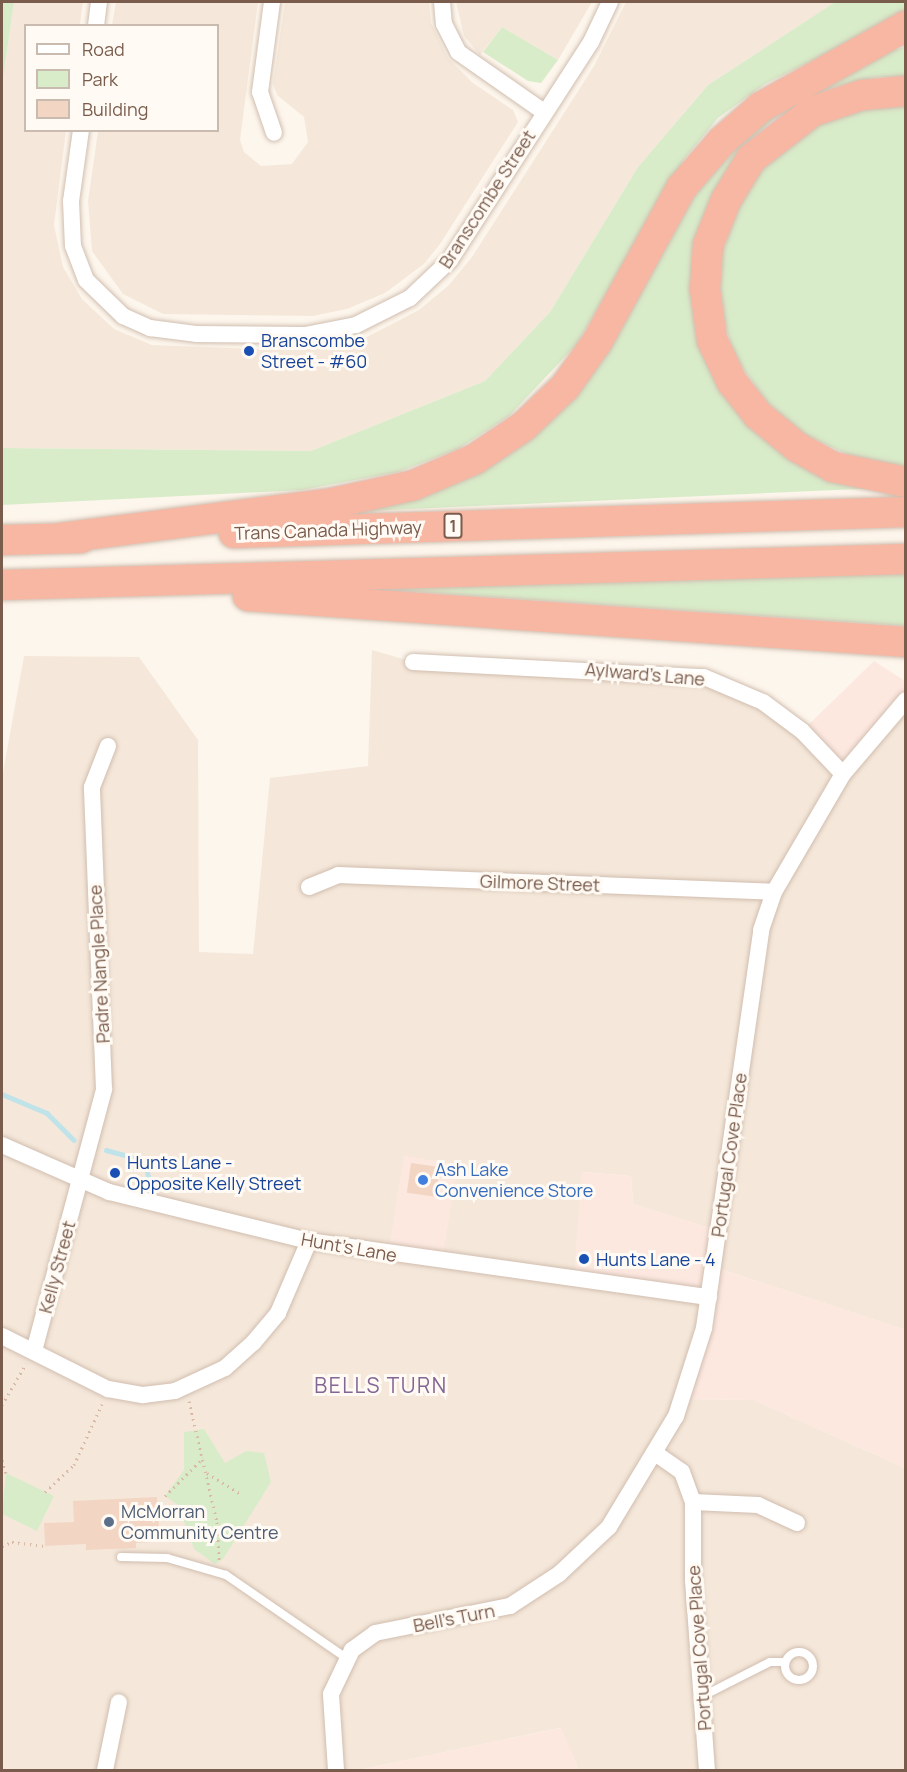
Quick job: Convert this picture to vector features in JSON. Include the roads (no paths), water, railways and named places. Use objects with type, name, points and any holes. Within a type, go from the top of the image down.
[{"type":"highway","points":[[61,538],[333,503],[414,485],[475,459],[524,426],[565,387],[597,342],[682,187],[722,141],[761,107],[906,26]]},
{"type":"highway","points":[[876,42],[906,34]]},
{"type":"highway","points":[[906,91],[862,94],[813,111],[752,159],[726,200],[708,245],[705,289],[712,340],[732,382],[758,416],[797,447],[833,467],[906,482]]},
{"type":"highway","name":"Trans Canada Highway","points":[[2,540],[906,512]]},
{"type":"highway","points":[[2,585],[906,559]]},
{"type":"highway","points":[[66,583],[906,642]]},
{"type":"street","points":[[96,24],[99,2]]},
{"type":"street","points":[[272,2],[260,92],[274,133]]},
{"type":"street","points":[[442,2],[444,24],[458,52],[544,112]]},
{"type":"street","name":"Branscombe Street","points":[[81,132],[71,201],[73,246],[86,280],[108,306],[136,323],[171,333],[305,335],[366,321],[425,286],[460,246],[591,42],[610,2]]},
{"type":"street","name":"Aylward's Lane","points":[[413,662],[704,676],[763,702],[802,731],[843,774]]},
{"type":"street","name":"Portugal Cove Place","points":[[707,1770],[700,1698],[693,1502],[682,1472],[655,1453],[691,1381],[709,1297],[754,965],[774,892],[843,774],[906,700]]},
{"type":"street","name":"Padre Nangle Place","points":[[80,1182],[104,1089],[92,787],[108,746]]},
{"type":"street","name":"Gilmore Street","points":[[309,887],[338,875],[774,892]]},
{"type":"street","name":"Hunt's Lane","points":[[2,1145],[80,1182],[309,1241],[709,1297]]},
{"type":"street","name":"Kelly Street","points":[[30,1358],[80,1182]]},
{"type":"street","points":[[2,1336],[30,1358],[122,1394],[175,1391],[225,1368],[267,1327],[287,1296],[309,1241]]},
{"type":"street","name":"Bell's Turn","points":[[345,1657],[375,1633],[489,1613],[535,1591],[577,1560],[603,1533],[655,1453]]},
{"type":"street","points":[[693,1502],[758,1505],[797,1523]]},
{"type":"street","points":[[336,1770],[331,1694],[345,1657]]},
{"type":"street","points":[[105,1770],[119,1702]]},
{"type":"lane","points":[[121,1557],[167,1558],[219,1572],[345,1657]]},
{"type":"lane","points":[[700,1698],[770,1662],[785,1662],[795,1652],[808,1654],[814,1667],[802,1680],[789,1676],[785,1662]]},
{"type":"waterway","points":[[2,1094],[47,1113],[74,1140]]},
{"type":"waterway","points":[[106,1150],[135,1158],[147,1170],[150,1184]]},
{"type":"place","name":"Branscombe Street - #60","points":[[249,351]]},
{"type":"place","name":"Hunts Lane - Opposite Kelly Street","points":[[115,1173]]},
{"type":"place","name":"Ash Lake Convenience Store","points":[[423,1180]]},
{"type":"place","name":"Hunts Lane - 4","points":[[584,1259]]},
{"type":"place","name":"McMorran Community Centre","points":[[109,1522]]},
{"type":"district","name":"BELLS TURN","points":[[381,1385]]}]
